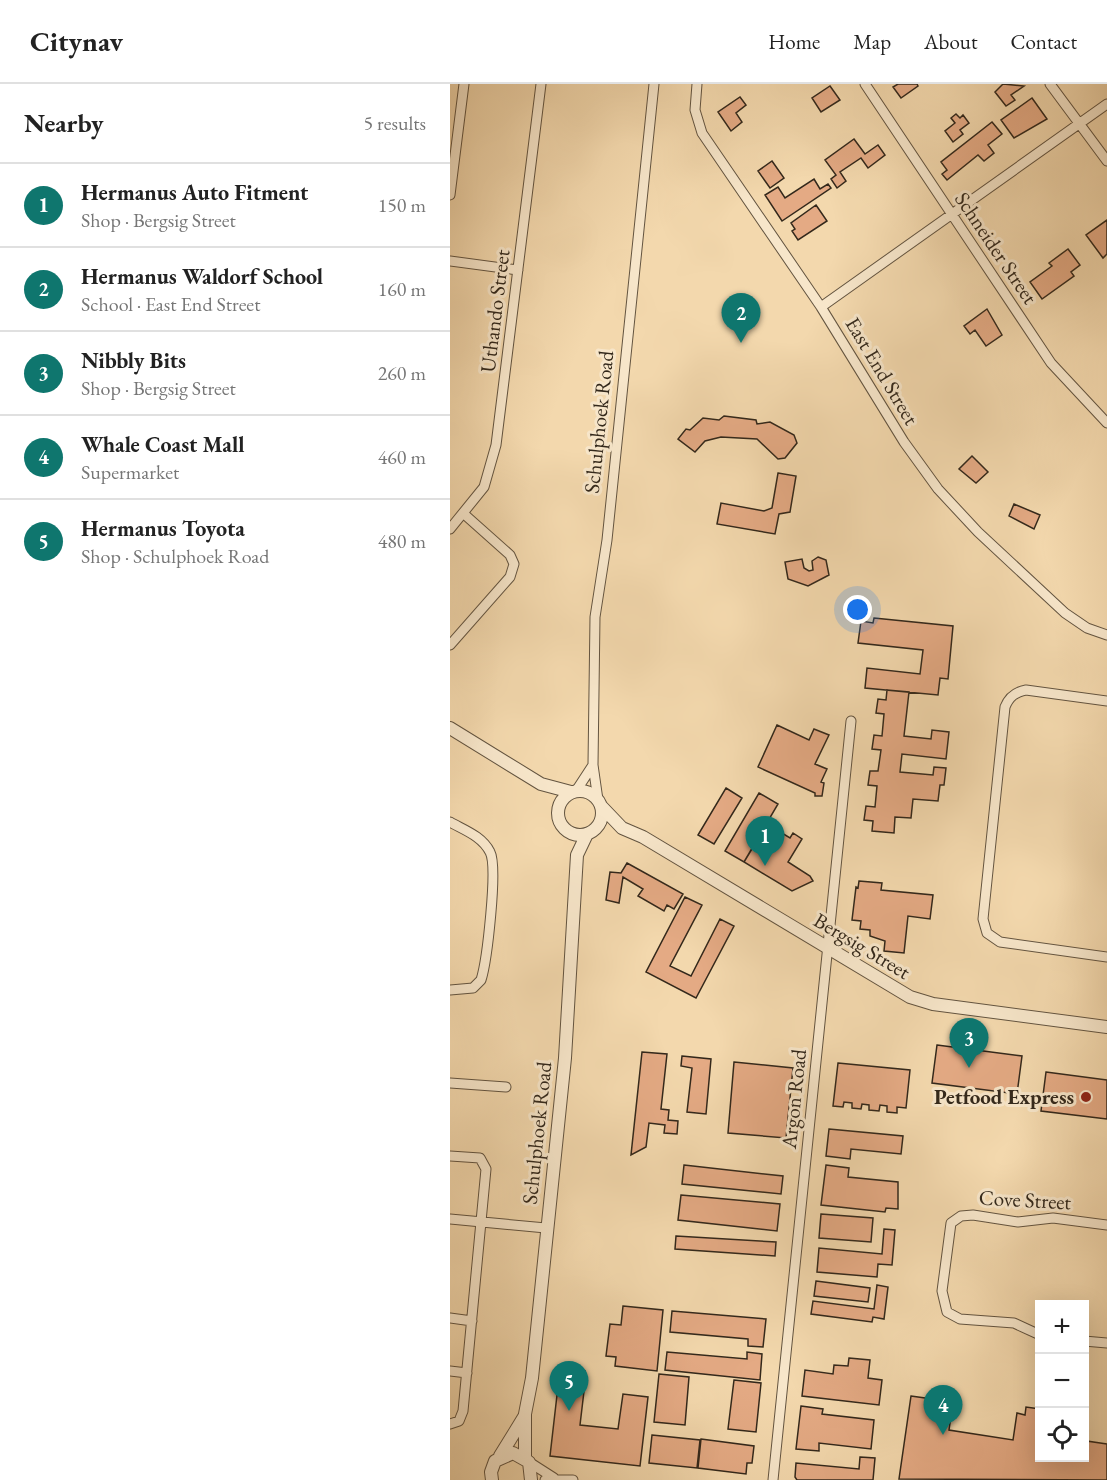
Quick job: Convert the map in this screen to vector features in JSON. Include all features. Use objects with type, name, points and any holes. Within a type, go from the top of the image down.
[{"type":"street","points":[[450,195],[464,84]]},
{"type":"street","name":"Uthando Street","points":[[450,529],[484,486],[490,471],[541,84]]},
{"type":"street","name":"Schulphoek Road","points":[[600,803],[593,765],[595,617],[607,540],[654,84]]},
{"type":"street","name":"East End Street","points":[[697,84],[695,111],[702,133],[821,307],[904,442],[938,489],[978,532],[1065,613],[1103,634]]},
{"type":"street","name":"Schneider Street","points":[[865,84],[1051,363],[1107,423]]},
{"type":"street","points":[[1050,84],[1107,161]]},
{"type":"street","points":[[821,307],[1107,104]]},
{"type":"street","points":[[450,261],[518,270]]},
{"type":"street","points":[[450,645],[510,577],[514,564],[510,555],[464,514]]},
{"type":"street","points":[[1107,701],[1026,690],[1016,693],[1008,700],[1005,707],[983,919],[987,933],[999,942],[1107,957]]},
{"type":"street","name":"Argon Road","points":[[773,1480],[851,721]]},
{"type":"street","points":[[450,728],[541,784],[574,792],[588,792],[600,803],[601,820],[590,832]]},
{"type":"street","points":[[557,811],[562,799],[574,792],[593,765]]},
{"type":"street","points":[[541,784],[557,811],[560,823],[568,832],[622,828]]},
{"type":"street","name":"Bergsig Street","points":[[600,803],[622,828],[643,837],[902,992],[926,1003],[1107,1027]]},
{"type":"street","points":[[450,822],[485,844],[491,853],[493,871],[481,980],[473,988],[450,990]]},
{"type":"street","name":"Schulphoek Road","points":[[531,1480],[527,1460],[525,1414],[532,1378],[565,1058],[577,855],[568,832]]},
{"type":"street","name":"Schulphoek Road","points":[[577,855],[590,832]]},
{"type":"street","points":[[450,1083],[506,1087]]},
{"type":"street","points":[[450,1156],[474,1157],[484,1162],[486,1170],[462,1417],[459,1421],[450,1424]]},
{"type":"street","name":"Cove Street","points":[[1035,1333],[1014,1323],[960,1319],[947,1312],[942,1291],[951,1223],[961,1216],[973,1215],[1018,1222],[1053,1218],[1107,1226]]},
{"type":"street","points":[[450,1219],[546,1228]]},
{"type":"street","points":[[450,1318],[472,1321]]},
{"type":"street","points":[[1089,1341],[1107,1343]]},
{"type":"street","points":[[450,1371],[467,1373]]},
{"type":"street","name":"Schulphoek Road","points":[[492,1480],[492,1466],[525,1414]]},
{"type":"street","points":[[499,1457],[513,1453],[527,1460],[550,1479],[573,1480]]},
{"type":"building","points":[[898,84],[917,84],[918,86],[901,98],[893,87]]},
{"type":"building","points":[[1003,84],[1024,86],[1011,95],[1015,100],[1006,106],[995,92]]},
{"type":"building","points":[[830,86],[840,100],[821,112],[812,98]]},
{"type":"building","points":[[740,97],[746,105],[736,113],[742,122],[731,131],[718,112]]},
{"type":"building","points":[[1032,98],[1047,119],[1014,138],[1001,120]]},
{"type":"building","points":[[956,114],[960,118],[963,115],[969,123],[960,130],[963,134],[953,142],[945,131],[955,123],[951,118]]},
{"type":"building","points":[[992,122],[1002,134],[988,145],[994,153],[984,161],[978,155],[947,180],[942,174],[947,170],[941,162]]},
{"type":"building","points":[[854,139],[865,154],[878,145],[885,155],[868,168],[861,158],[840,172],[846,181],[837,188],[831,179],[836,175],[825,160]]},
{"type":"building","points":[[772,161],[784,178],[770,188],[758,171]]},
{"type":"building","points":[[814,179],[820,189],[828,184],[831,188],[782,221],[765,195],[778,187],[785,198]]},
{"type":"building","points":[[816,205],[827,221],[798,240],[792,231],[795,229],[791,223]]},
{"type":"building","points":[[1107,220],[1107,254],[1103,258],[1086,235]]},
{"type":"building","points":[[1068,249],[1080,265],[1071,272],[1074,276],[1042,299],[1030,282],[1052,266],[1049,263]]},
{"type":"building","points":[[987,309],[1002,335],[986,346],[975,330],[970,334],[964,326]]},
{"type":"building","points":[[724,416],[756,420],[757,424],[770,422],[794,435],[797,443],[785,458],[778,459],[757,439],[721,437],[705,441],[695,452],[678,439],[686,429],[690,430],[703,418],[719,420]]},
{"type":"building","points":[[972,456],[988,472],[976,483],[959,469]]},
{"type":"building","points":[[778,473],[796,476],[790,512],[779,514],[775,534],[717,524],[721,503],[764,511],[772,508]]},
{"type":"building","points":[[1014,504],[1040,515],[1034,529],[1009,516]]},
{"type":"building","points":[[818,557],[826,560],[829,575],[808,586],[788,579],[785,562],[802,559],[804,568],[809,571],[813,570],[812,561]]},
{"type":"building","points":[[874,618],[953,626],[948,679],[940,678],[938,695],[865,688],[867,668],[920,674],[923,650],[858,643],[861,621],[873,623]]},
{"type":"building","points":[[887,690],[909,692],[904,736],[931,739],[932,730],[949,732],[946,759],[902,754],[900,772],[933,775],[934,767],[946,768],[944,785],[940,785],[938,801],[913,799],[911,818],[895,817],[894,833],[872,831],[873,821],[864,820],[866,806],[875,807],[877,786],[868,785],[870,771],[878,771],[881,750],[872,749],[874,735],[882,736],[884,714],[876,713],[878,699],[886,700]]},
{"type":"building","points":[[777,725],[809,740],[814,729],[829,735],[815,764],[827,769],[821,782],[824,783],[822,796],[815,796],[815,793],[758,767]]},
{"type":"building","points":[[726,788],[742,798],[714,844],[698,835]]},
{"type":"building","points":[[759,793],[778,804],[744,862],[725,851]]},
{"type":"building","points":[[767,824],[790,838],[793,833],[802,839],[788,862],[810,876],[813,881],[792,891],[744,862]]},
{"type":"building","points":[[627,863],[683,894],[674,909],[667,905],[664,911],[638,896],[643,889],[623,877],[619,903],[606,900],[610,872],[621,873]]},
{"type":"building","points":[[859,881],[882,883],[881,890],[933,895],[930,919],[908,916],[904,953],[884,951],[885,941],[870,936],[870,930],[860,929],[861,921],[852,920],[856,887],[858,888]]},
{"type":"building","points":[[685,897],[702,905],[670,966],[691,976],[720,919],[734,926],[696,998],[646,972]]},
{"type":"building","points":[[937,1045],[1022,1056],[1017,1094],[932,1083]]},
{"type":"building","points":[[642,1052],[667,1054],[661,1109],[669,1110],[668,1120],[678,1121],[677,1134],[664,1133],[665,1125],[649,1123],[646,1147],[631,1155]]},
{"type":"building","points":[[682,1056],[711,1059],[706,1114],[687,1112],[692,1068],[681,1066]]},
{"type":"building","points":[[734,1062],[793,1068],[786,1138],[728,1133]]},
{"type":"building","points":[[838,1063],[910,1070],[906,1108],[897,1107],[897,1113],[887,1112],[887,1106],[880,1105],[879,1111],[869,1110],[869,1105],[862,1104],[861,1109],[852,1108],[852,1103],[844,1102],[843,1107],[833,1106]]},
{"type":"building","points":[[1046,1072],[1107,1080],[1107,1119],[1041,1111]]},
{"type":"building","points":[[829,1129],[903,1136],[901,1154],[851,1149],[850,1159],[826,1156]]},
{"type":"building","points":[[684,1165],[783,1176],[781,1194],[682,1184]]},
{"type":"building","points":[[826,1165],[849,1168],[848,1177],[898,1182],[898,1209],[886,1208],[885,1212],[821,1205]]},
{"type":"building","points":[[681,1195],[780,1204],[777,1231],[678,1220]]},
{"type":"building","points":[[821,1214],[873,1218],[871,1242],[819,1238]]},
{"type":"building","points":[[884,1229],[895,1230],[892,1265],[878,1264],[877,1277],[817,1272],[819,1248],[882,1254]]},
{"type":"building","points":[[676,1236],[776,1242],[775,1256],[675,1249]]},
{"type":"building","points":[[816,1281],[870,1288],[868,1302],[814,1296]]},
{"type":"building","points":[[877,1285],[888,1287],[884,1319],[873,1317],[872,1322],[811,1314],[813,1301],[874,1309]]},
{"type":"building","points":[[623,1306],[663,1310],[657,1371],[615,1366],[616,1357],[606,1356],[610,1324],[621,1325]]},
{"type":"building","points":[[672,1311],[766,1319],[763,1347],[748,1346],[748,1339],[670,1332]]},
{"type":"building","points":[[667,1352],[747,1359],[747,1352],[762,1354],[760,1380],[665,1370]]},
{"type":"building","points":[[849,1358],[870,1360],[868,1378],[882,1380],[879,1405],[802,1396],[805,1370],[833,1374],[834,1365],[848,1366]]},
{"type":"building","points":[[561,1368],[585,1371],[583,1384],[579,1384],[578,1390],[584,1391],[580,1425],[618,1429],[623,1394],[648,1397],[640,1466],[550,1456],[557,1395],[563,1396],[565,1379],[560,1379]]},
{"type":"building","points":[[659,1374],[689,1377],[685,1425],[654,1422]]},
{"type":"building","points":[[734,1380],[761,1383],[756,1432],[728,1429]]},
{"type":"building","points":[[911,1396],[953,1402],[949,1430],[1013,1440],[1017,1413],[1025,1415],[1026,1407],[1035,1408],[1035,1462],[1089,1462],[1089,1441],[1107,1444],[1107,1480],[899,1479]]},
{"type":"building","points":[[801,1406],[823,1409],[822,1414],[874,1420],[871,1449],[819,1443],[819,1451],[796,1449]]},
{"type":"building","points":[[652,1435],[700,1440],[697,1468],[649,1463]]},
{"type":"building","points":[[701,1439],[754,1446],[752,1463],[747,1463],[746,1474],[698,1468]]},
{"type":"building","points":[[860,1457],[875,1458],[873,1480],[797,1480],[795,1477],[796,1463],[859,1469]]},
{"type":"place","name":"Hermanus Waldorf School","points":[[741,343]]},
{"type":"place","name":"Hermanus Auto Fitment","points":[[765,866]]},
{"type":"place","name":"Nibbly Bits","points":[[969,1068]]},
{"type":"place","name":"Petfood Express","points":[[1086,1097]]},
{"type":"place","name":"Hermanus Toyota","points":[[569,1411]]},
{"type":"place","name":"Whale Coast Mall","points":[[943,1435]]}]
